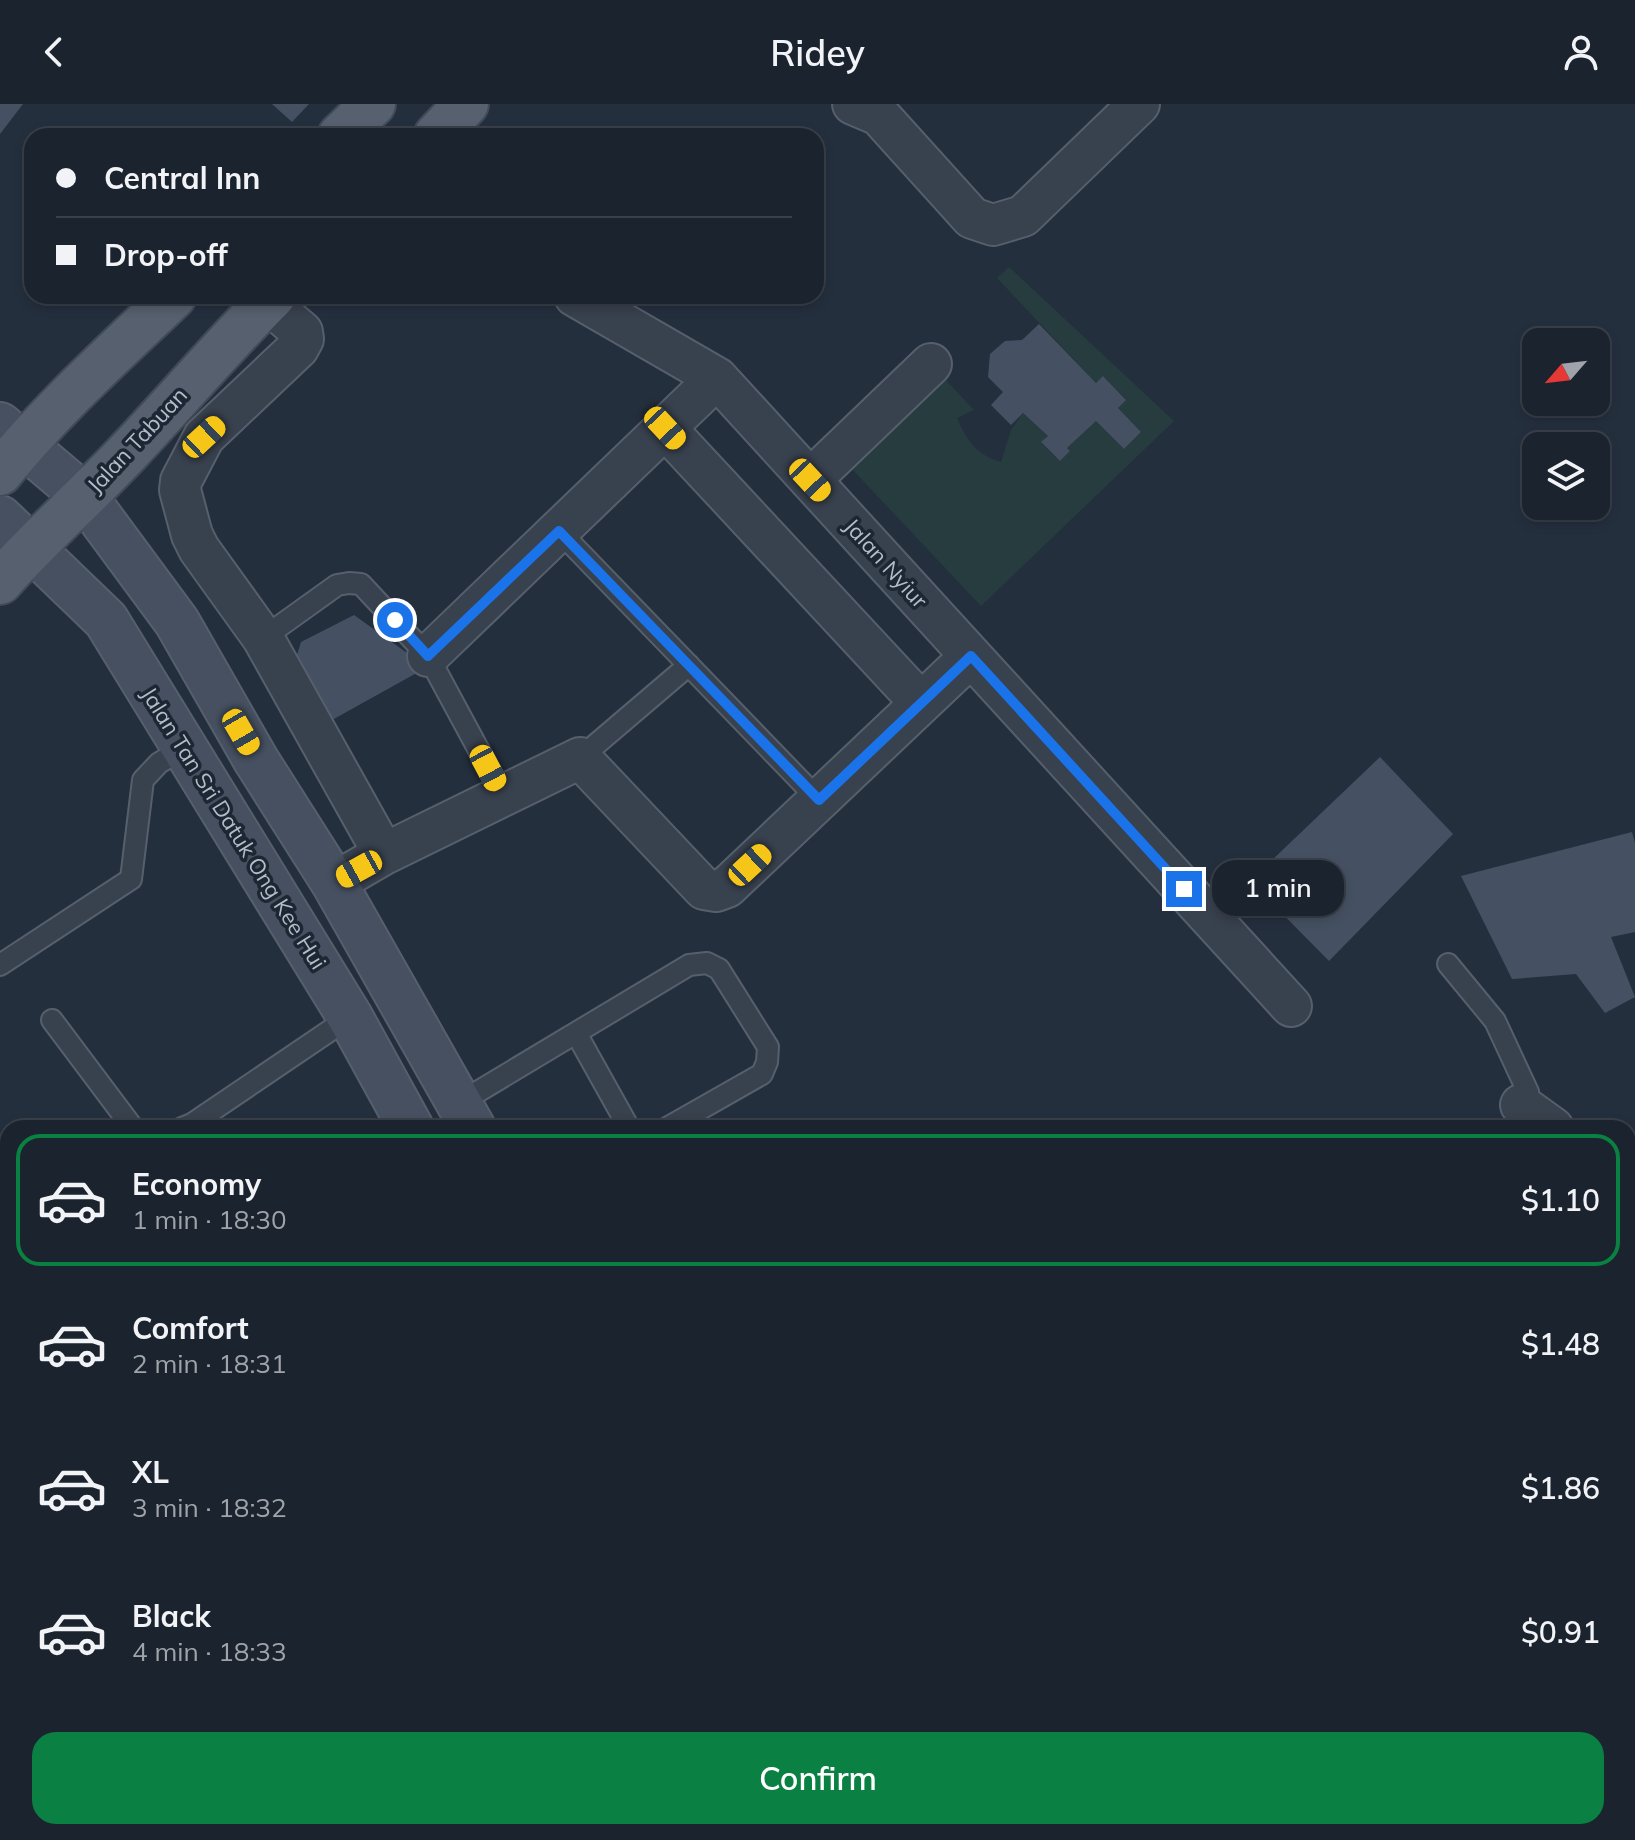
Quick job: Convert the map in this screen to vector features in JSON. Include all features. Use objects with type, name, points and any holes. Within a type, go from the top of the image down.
[{"type":"main road","points":[[348,128],[373,104]]},
{"type":"main road","points":[[444,128],[466,104]]},
{"type":"main road","points":[[165,304],[8,447],[84,496],[177,622],[256,760],[334,883],[466,1116]]},
{"type":"main road","name":"Jalan Tabuan","points":[[0,582],[16,532],[84,496],[265,304]]},
{"type":"main road","name":"Jalan Tan Sri Datuk Ong Kee Hui","points":[[16,532],[106,620],[350,1017],[407,1120]]},
{"type":"street","points":[[853,104],[879,115],[972,218],[993,225],[1023,216],[1139,104]]},
{"type":"street","points":[[275,304],[302,332],[303,339],[298,348],[204,437],[181,481],[180,490],[199,549],[263,638],[384,854]]},
{"type":"street","name":"Jalan Nyiur","points":[[589,304],[717,378],[1291,1006]]},
{"type":"street","points":[[810,480],[931,364]]},
{"type":"street","points":[[428,656],[717,378]]},
{"type":"street","points":[[665,428],[921,703]]},
{"type":"street","points":[[334,883],[384,854],[580,758],[704,889],[716,891],[727,887],[971,656]]},
{"type":"street","points":[[1521,1105],[1542,1120]]},
{"type":"lane","points":[[559,531],[819,800]]},
{"type":"lane","points":[[263,638],[337,585],[361,584],[428,656],[503,795]]},
{"type":"lane","points":[[580,758],[689,665]]},
{"type":"lane","points":[[0,965],[131,879],[143,780],[159,763],[184,748]]},
{"type":"lane","points":[[466,1116],[576,1033],[689,965],[707,963],[719,969],[768,1047],[767,1062],[762,1074],[681,1120]]},
{"type":"lane","points":[[1448,964],[1495,1021],[1528,1092],[1521,1105]]},
{"type":"lane","points":[[198,1120],[350,1017]]},
{"type":"lane","points":[[52,1020],[127,1120]]},
{"type":"lane","points":[[576,1033],[625,1120]]},
{"type":"green space","points":[[1009,267],[1174,421],[981,606],[850,467],[944,378],[974,410],[957,418],[969,440],[979,451],[1001,462],[1011,430],[1023,413],[1048,436],[1041,443],[1060,461],[1070,451],[1067,448],[1096,421],[1124,449],[1141,432],[1118,408],[1126,399],[1104,377],[1096,383],[997,278]]},
{"type":"building","points":[[0,104],[23,104],[0,134]]},
{"type":"building","points":[[272,104],[309,104],[292,122]]},
{"type":"building","points":[[1039,324],[1096,383],[1103,376],[1126,400],[1118,408],[1141,432],[1124,449],[1096,421],[1067,448],[1070,451],[1060,461],[1041,442],[1048,436],[1023,413],[1011,425],[991,405],[1003,392],[988,377],[990,354],[1005,341],[1022,340]]},
{"type":"building","points":[[354,615],[414,658],[422,670],[332,720],[296,658],[301,642]]},
{"type":"building","points":[[1380,757],[1453,834],[1329,961],[1250,881]]},
{"type":"building","points":[[1632,832],[1635,843],[1635,932],[1611,937],[1635,997],[1605,1013],[1576,974],[1512,979],[1461,876]]},
{"type":"route","points":[[395,620],[428,656],[559,531],[819,800],[971,656],[1184,889]]}]
